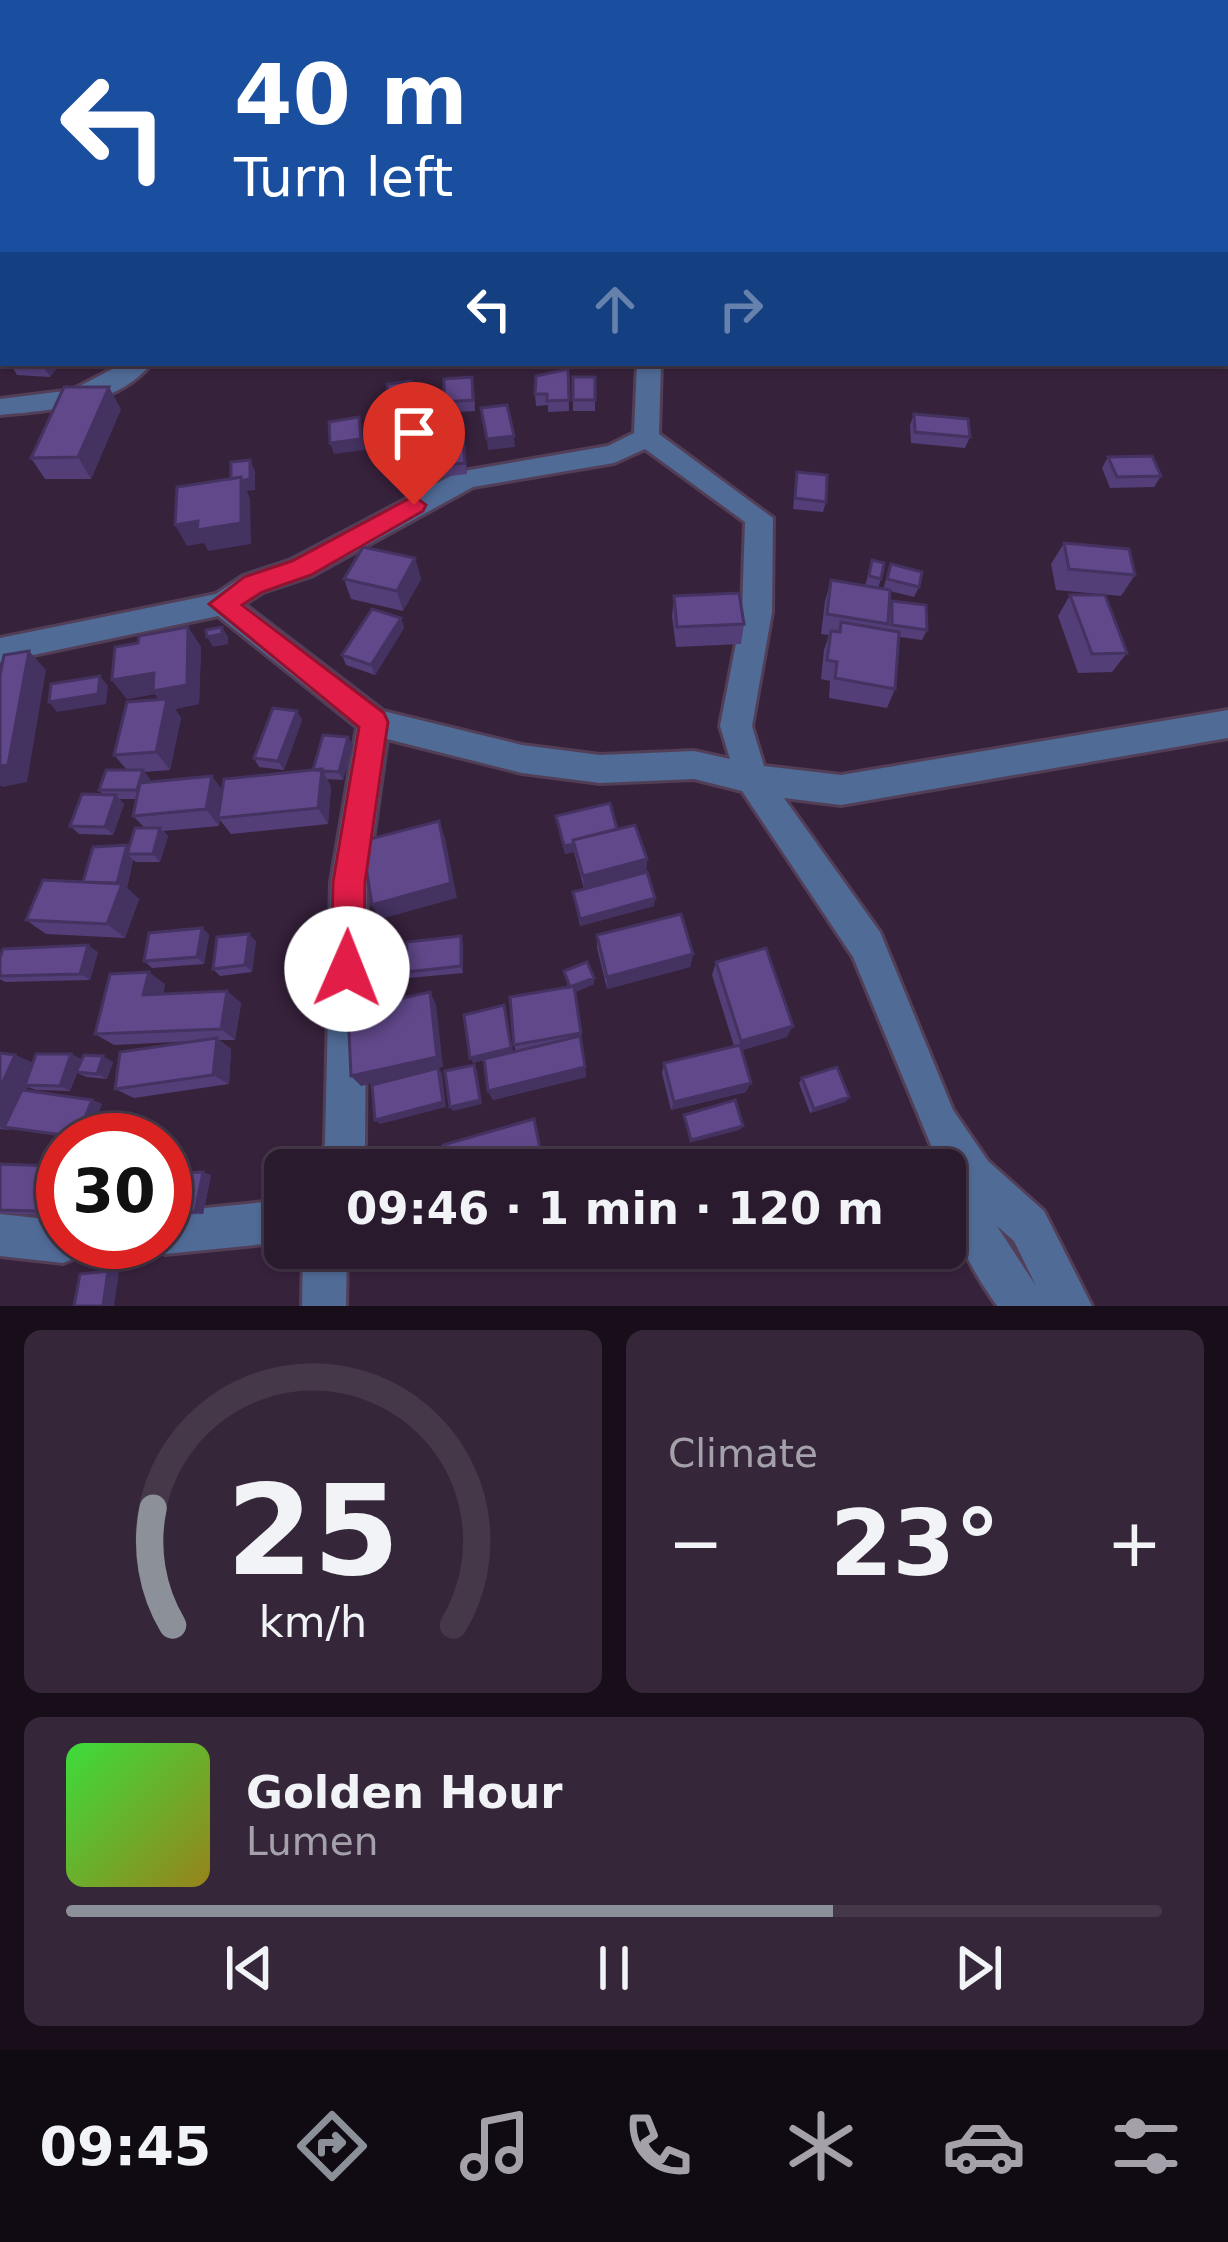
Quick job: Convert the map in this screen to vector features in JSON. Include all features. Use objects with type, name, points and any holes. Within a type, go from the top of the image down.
[{"type":"street","points":[[0,407],[64,401],[108,389],[136,366]]},
{"type":"street","points":[[646,436],[649,366]]},
{"type":"street","points":[[0,650],[223,604],[253,584],[302,568],[466,479],[614,454],[646,436]]},
{"type":"street","points":[[646,436],[759,518],[757,612],[736,726],[752,779],[867,945],[986,1254],[1024,1306]]},
{"type":"street","points":[[223,604],[374,722],[522,760],[600,769],[694,765],[752,779],[841,790],[1228,724]]},
{"type":"street","points":[[344,1149],[349,882],[374,722]]},
{"type":"street","points":[[939,1124],[973,1176],[1029,1226],[1070,1306]]},
{"type":"street","points":[[192,1230],[264,1223]]},
{"type":"street","points":[[0,1235],[36,1239]]},
{"type":"street","points":[[324,1306],[325,1269]]},
{"type":"building","points":[[568,369],[569,400],[547,401],[547,394],[535,394],[536,376]]},
{"type":"building","points":[[472,377],[473,400],[444,402],[444,379]]},
{"type":"building","points":[[573,377],[595,377],[595,400],[573,400]]},
{"type":"building","points":[[411,381],[413,401],[388,404],[387,384]]},
{"type":"building","points":[[64,387],[109,387],[78,457],[31,458]]},
{"type":"building","points":[[507,405],[514,436],[487,439],[481,408]]},
{"type":"building","points":[[431,406],[432,417],[417,419],[415,408]]},
{"type":"building","points":[[459,411],[463,433],[437,437],[434,414]]},
{"type":"building","points":[[914,414],[968,419],[970,437],[915,432]]},
{"type":"building","points":[[359,417],[361,439],[330,443],[329,422]]},
{"type":"building","points":[[463,438],[465,463],[422,468],[421,442]]},
{"type":"building","points":[[1152,456],[1161,476],[1117,477],[1108,457]]},
{"type":"building","points":[[250,460],[250,479],[231,479],[231,462]]},
{"type":"building","points":[[797,472],[827,475],[826,502],[795,498]]},
{"type":"building","points":[[241,477],[241,523],[197,530],[198,521],[175,525],[177,487]]},
{"type":"building","points":[[1064,543],[1129,549],[1135,575],[1069,569]]},
{"type":"building","points":[[363,547],[415,558],[397,591],[344,579]]},
{"type":"building","points":[[872,560],[884,563],[881,579],[869,576]]},
{"type":"building","points":[[891,564],[922,572],[919,587],[887,579]]},
{"type":"building","points":[[831,580],[890,590],[888,624],[827,614]]},
{"type":"building","points":[[739,593],[744,624],[677,627],[674,596]]},
{"type":"building","points":[[1070,595],[1105,595],[1127,653],[1092,654]]},
{"type":"building","points":[[892,601],[926,605],[927,630],[892,625]]},
{"type":"building","points":[[372,609],[401,618],[371,665],[342,655]]},
{"type":"building","points":[[841,622],[899,632],[895,689],[835,678],[837,662],[827,660],[831,631],[840,632]]},
{"type":"building","points":[[188,627],[187,685],[153,691],[154,673],[112,680],[115,647],[138,643],[139,636]]},
{"type":"building","points":[[222,627],[222,634],[207,637],[206,630]]},
{"type":"building","points":[[29,651],[8,765],[0,766],[4,655]]},
{"type":"building","points":[[100,676],[98,694],[49,702],[51,684]]},
{"type":"building","points":[[167,699],[156,752],[114,755],[127,702]]},
{"type":"building","points":[[273,708],[297,711],[278,761],[254,758]]},
{"type":"building","points":[[323,735],[348,737],[339,772],[313,770]]},
{"type":"building","points":[[322,769],[318,808],[218,818],[224,779]]},
{"type":"building","points":[[106,770],[143,770],[137,790],[99,790]]},
{"type":"building","points":[[212,776],[206,809],[133,816],[140,783]]},
{"type":"building","points":[[82,794],[116,795],[105,827],[70,826]]},
{"type":"building","points":[[610,803],[617,829],[564,846],[556,816]]},
{"type":"building","points":[[439,821],[451,883],[372,905],[362,841]]},
{"type":"building","points":[[635,825],[647,859],[583,876],[573,840]]},
{"type":"building","points":[[135,828],[160,828],[153,854],[127,854]]},
{"type":"building","points":[[127,845],[117,883],[83,882],[93,847]]},
{"type":"building","points":[[647,872],[655,898],[580,919],[573,892]]},
{"type":"building","points":[[43,880],[122,884],[107,924],[26,920]]},
{"type":"building","points":[[681,914],[693,954],[607,977],[597,935]]},
{"type":"building","points":[[202,928],[197,957],[144,961],[149,933]]},
{"type":"building","points":[[249,934],[245,965],[213,969],[217,937]]},
{"type":"building","points":[[461,936],[461,966],[406,972],[407,942]]},
{"type":"building","points":[[88,945],[80,974],[0,976],[3,949]]},
{"type":"building","points":[[766,948],[793,1026],[741,1041],[716,962]]},
{"type":"building","points":[[587,962],[594,978],[570,987],[564,971]]},
{"type":"building","points":[[149,972],[143,995],[227,991],[221,1029],[95,1034],[110,974]]},
{"type":"building","points":[[574,986],[581,1033],[514,1045],[510,997]]},
{"type":"building","points":[[430,992],[437,1057],[351,1076],[348,1010]]},
{"type":"building","points":[[504,1005],[511,1048],[470,1058],[464,1015]]},
{"type":"building","points":[[580,1036],[585,1067],[488,1091],[484,1059]]},
{"type":"building","points":[[217,1038],[213,1075],[115,1089],[120,1052]]},
{"type":"building","points":[[740,1045],[751,1083],[674,1102],[664,1063]]},
{"type":"building","points":[[0,1053],[15,1055],[0,1088]]},
{"type":"building","points":[[36,1054],[71,1054],[60,1086],[25,1085]]},
{"type":"building","points":[[84,1055],[103,1056],[97,1074],[76,1072]]},
{"type":"building","points":[[474,1065],[480,1100],[450,1107],[445,1071]]},
{"type":"building","points":[[837,1067],[849,1097],[814,1109],[802,1078]]},
{"type":"building","points":[[438,1068],[443,1102],[375,1120],[372,1085]]},
{"type":"building","points":[[22,1090],[92,1100],[87,1113],[36,1113],[36,1131],[4,1127]]},
{"type":"building","points":[[735,1100],[743,1126],[691,1140],[684,1115]]},
{"type":"building","points":[[534,1119],[540,1149],[443,1149],[443,1145]]},
{"type":"building","points":[[0,1164],[36,1165],[36,1211],[0,1210]]},
{"type":"building","points":[[192,1172],[203,1172],[195,1212],[192,1212]]},
{"type":"building","points":[[108,1271],[103,1306],[74,1306],[80,1274]]},
{"type":"route","points":[[347,969],[349,882],[374,722],[223,604],[253,584],[302,568],[414,505]]}]
